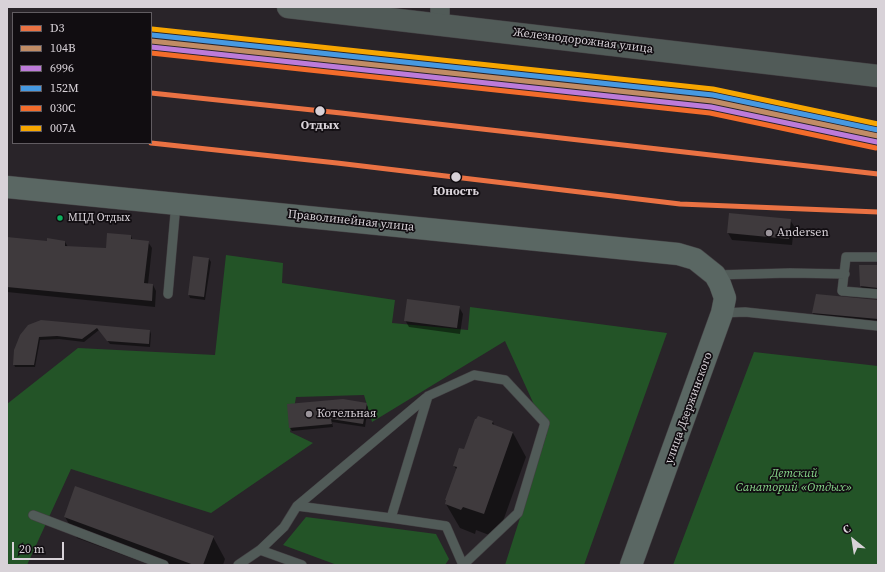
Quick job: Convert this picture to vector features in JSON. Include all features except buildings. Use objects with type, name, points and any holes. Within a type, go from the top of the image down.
[{"type":"main road","name":"Праволинейная улица","points":[[7,187],[678,254],[695,259]]},
{"type":"main road","name":"улица Дзержинского","points":[[632,565],[722,313],[725,298],[720,284],[715,275],[695,259]]},
{"type":"street","name":"Железнодорожная улица","points":[[288,7],[440,16],[878,76]]},
{"type":"lane","points":[[168,294],[176,203]]},
{"type":"lane","points":[[878,257],[846,257],[842,291],[878,294]]},
{"type":"lane","points":[[715,275],[790,273],[845,274]]},
{"type":"lane","points":[[722,313],[745,312],[878,326]]},
{"type":"lane","points":[[238,565],[260,550],[284,527],[297,506],[428,396],[474,375],[505,380],[545,423],[518,513],[463,565],[446,526],[297,506]]},
{"type":"lane","points":[[391,518],[428,396]]},
{"type":"lane","points":[[33,515],[164,565]]},
{"type":"lane","points":[[260,550],[302,565]]},
{"type":"green space","points":[[226,255],[283,263],[282,283],[395,300],[392,323],[468,330],[470,307],[667,333],[584,565],[505,565],[547,433],[505,341],[372,422],[364,395],[296,397],[290,432],[313,443],[211,513],[71,469],[27,565],[7,565],[7,404],[78,348],[215,355]]},
{"type":"green space","name":"Детский Санаторий «Отдых»","points":[[754,352],[878,366],[878,565],[673,565]]},
{"type":"green space","points":[[306,517],[436,534],[449,559],[445,565],[337,565],[283,545]]},
{"type":"transit line","name":"007А","points":[[152,29],[713,89],[878,124]]},
{"type":"transit line","name":"152М","points":[[152,35],[713,95],[878,130]]},
{"type":"transit line","name":"104В","points":[[152,41],[712,101],[878,136]]},
{"type":"transit line","name":"6996","points":[[152,47],[711,107],[877,142]]},
{"type":"transit line","name":"030C","points":[[152,53],[710,113],[876,148]]},
{"type":"transit line","name":"D3","points":[[152,93],[878,174]]},
{"type":"transit line","name":"D3","points":[[152,143],[337,163],[680,204],[878,212]]},
{"type":"place","name":"Отдых","points":[[320,111]]},
{"type":"place","name":"Юность","points":[[456,177]]},
{"type":"place","name":"МЦД Отдых","points":[[60,218]]},
{"type":"place","name":"Andersen","points":[[769,233]]},
{"type":"place","name":"Котельная","points":[[309,414]]}]
